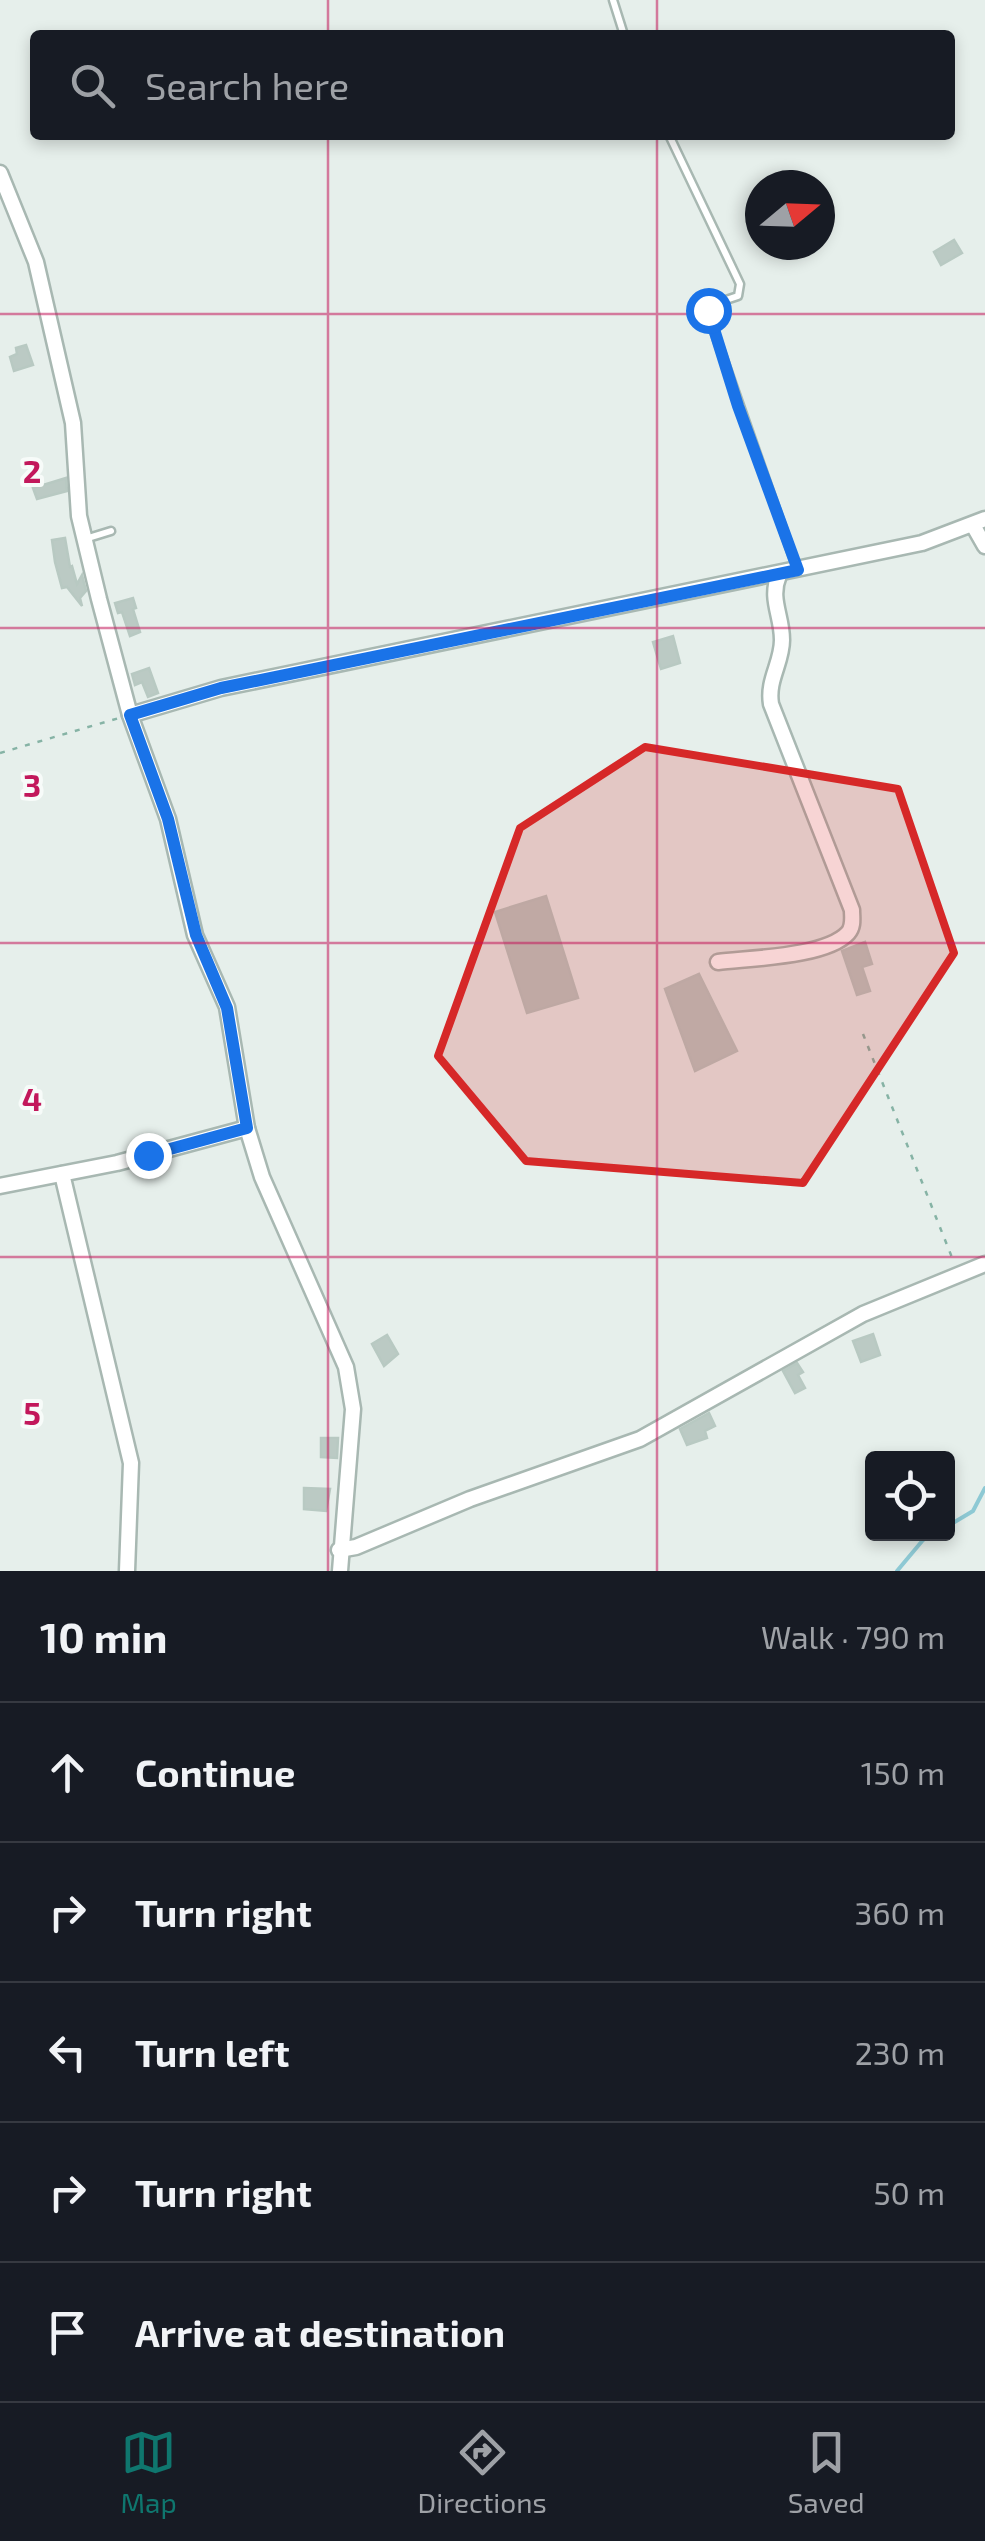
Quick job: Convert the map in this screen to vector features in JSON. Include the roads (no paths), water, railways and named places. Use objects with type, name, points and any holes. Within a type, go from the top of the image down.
[{"type":"street","points":[[0,173],[36,262],[54,330],[72,423],[79,516],[130,715],[168,819],[196,935],[227,1008],[247,1128],[262,1177],[346,1368],[352,1409],[340,1571]]},
{"type":"street","points":[[130,715],[221,688],[922,543],[979,522],[985,546]]},
{"type":"street","points":[[718,962],[817,949],[852,928],[852,910],[771,704],[769,689],[782,642],[774,603],[779,575]]},
{"type":"street","points":[[0,1186],[117,1163],[247,1128]]},
{"type":"street","points":[[62,1174],[131,1463],[127,1571]]},
{"type":"street","points":[[339,1550],[640,1439],[863,1314],[985,1264]]},
{"type":"lane","points":[[613,0],[622,30]]},
{"type":"lane","points":[[671,140],[740,284],[738,296],[711,305],[708,314],[798,570]]},
{"type":"lane","points":[[85,539],[111,530]]},
{"type":"waterway","points":[[955,1522],[973,1511],[985,1488]]},
{"type":"waterway","points":[[897,1571],[922,1541]]}]
